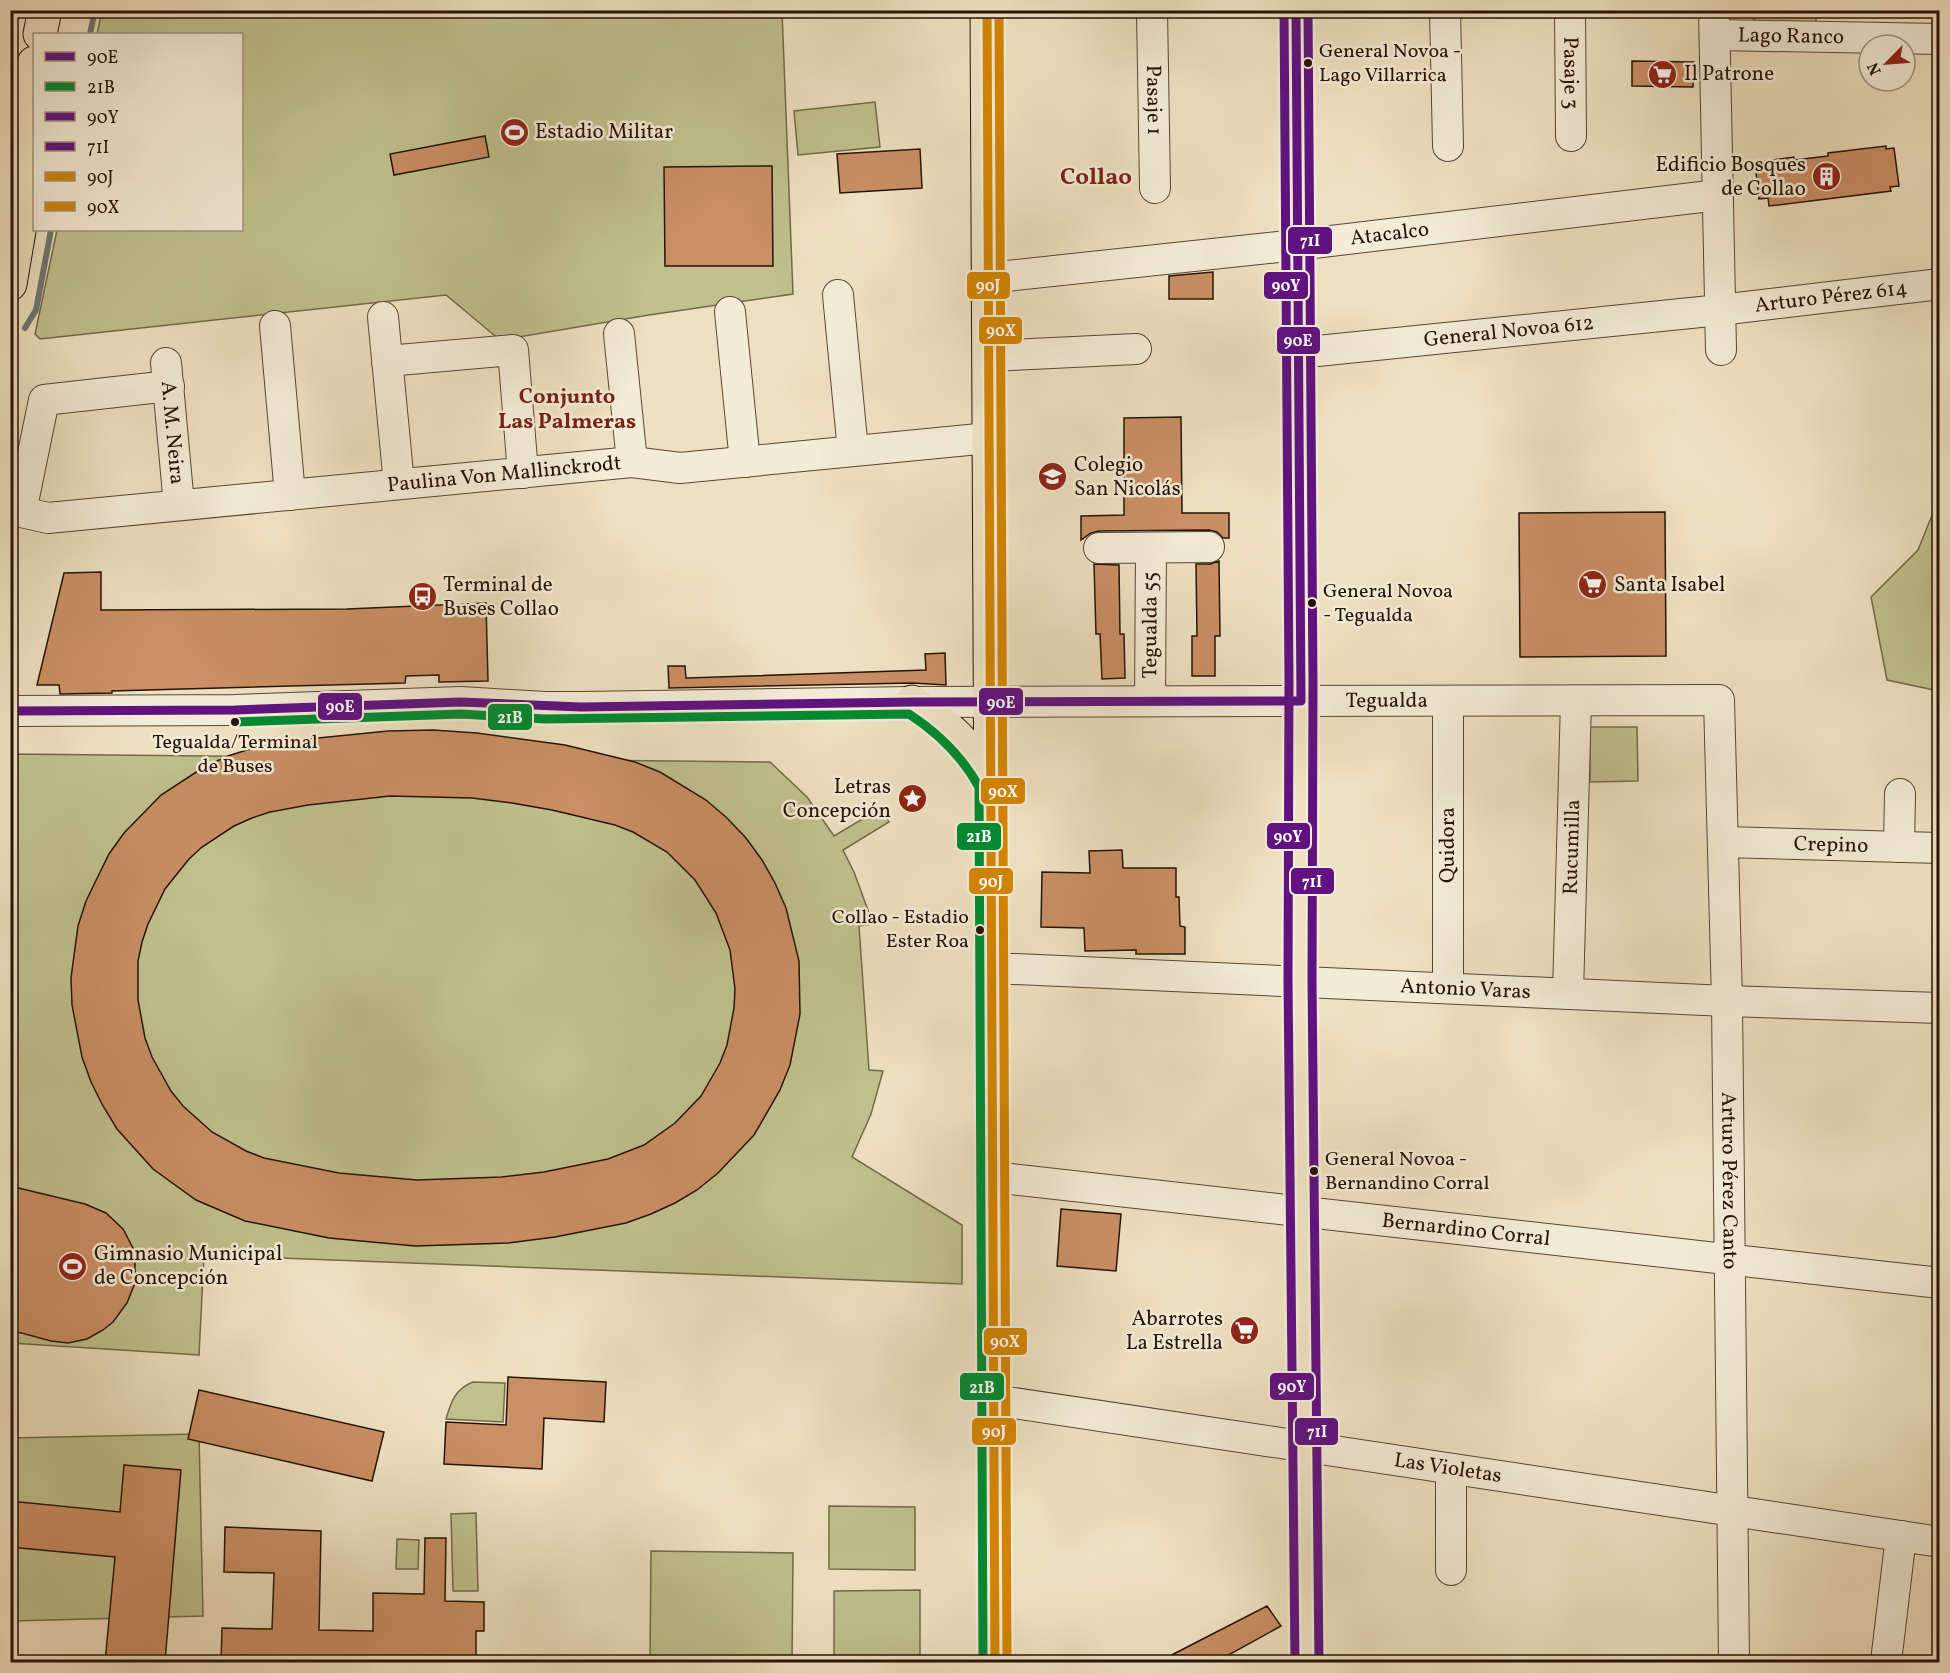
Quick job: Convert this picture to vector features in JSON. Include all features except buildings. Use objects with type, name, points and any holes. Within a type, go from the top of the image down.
[{"type":"main road","points":[[987,10],[995,1662]]},
{"type":"main road","points":[[1296,10],[1300,981],[1307,1662]]},
{"type":"main road","points":[[10,176],[33,68]]},
{"type":"main road","points":[[10,284],[27,184],[33,122]]},
{"type":"main road","points":[[912,702],[935,716],[959,737],[984,768],[991,784]]},
{"type":"street","name":"Pasaje 1","points":[[1152,10],[1155,188]]},
{"type":"street","points":[[1445,10],[1448,146]]},
{"type":"street","name":"Pasaje 3","points":[[1570,10],[1571,136]]},
{"type":"street","points":[[1714,23],[1721,350]]},
{"type":"street","name":"Lago Ranco","points":[[1714,23],[1829,24],[1940,39]]},
{"type":"street","name":"Atacalco","points":[[988,278],[1297,245],[1718,195]]},
{"type":"street","name":"Arturo Pérez 614","points":[[1720,310],[1940,284]]},
{"type":"street","points":[[838,295],[853,451]]},
{"type":"street","name":"General Novoa 612","points":[[1298,352],[1720,310]]},
{"type":"street","points":[[730,312],[745,462]]},
{"type":"street","points":[[383,317],[399,484]]},
{"type":"street","points":[[275,326],[290,495]]},
{"type":"street","points":[[619,334],[632,462]]},
{"type":"street","points":[[988,356],[1136,349]]},
{"type":"street","points":[[387,361],[513,350],[523,473]]},
{"type":"street","name":"A. M. Neira","points":[[21,512],[44,400],[168,374],[179,505]]},
{"type":"street","name":"Paulina Von Mallinckrodt","points":[[21,512],[48,518],[632,462],[680,468],[989,438]]},
{"type":"street","points":[[1099,548],[1209,547]]},
{"type":"street","name":"Tegualda 55","points":[[1150,701],[1151,548]]},
{"type":"street","name":"Tegualda","points":[[10,711],[235,710],[461,702],[545,707],[912,702],[1719,700]]},
{"type":"street","name":"Arturo Pérez Canto","points":[[1719,700],[1727,1001],[1734,1662]]},
{"type":"street","name":"Quidora","points":[[1448,701],[1448,988]]},
{"type":"street","name":"Rucumilla","points":[[1568,994],[1576,701]]},
{"type":"street","points":[[1899,847],[1900,794]]},
{"type":"street","name":"Crepino","points":[[1723,842],[1940,848]]},
{"type":"street","name":"Antonio Varas","points":[[992,968],[1727,1001],[1940,1008]]},
{"type":"street","name":"Bernardino Corral","points":[[993,1177],[1940,1283]]},
{"type":"street","name":"Las Violetas","points":[[994,1400],[1732,1512],[1939,1541]]},
{"type":"street","points":[[1451,1469],[1451,1570]]},
{"type":"street","points":[[1886,1662],[1901,1536]]},
{"type":"green space","name":"Estadio Militar","points":[[102,11],[782,11],[793,294],[500,340],[446,295],[40,339],[35,334],[57,231],[243,231],[243,33],[97,33]]},
{"type":"green space","points":[[1744,11],[1816,11],[1816,29],[1758,23]]},
{"type":"green space","points":[[875,102],[880,147],[798,155],[794,111]]},
{"type":"green space","points":[[1939,498],[1939,691],[1887,680],[1871,597],[1918,550]]},
{"type":"green space","points":[[1590,727],[1637,727],[1638,781],[1590,782]]},
{"type":"green space","points":[[10,754],[770,762],[807,797],[834,836],[881,808],[889,822],[843,850],[854,872],[873,924],[859,926],[869,1070],[883,1071],[871,1114],[852,1157],[962,1225],[962,1284],[204,1255],[199,1355],[11,1343]]},
{"type":"green space","points":[[473,1382],[505,1383],[503,1422],[446,1419],[458,1392]]},
{"type":"green space","points":[[199,1434],[203,1616],[11,1621],[10,1438]]},
{"type":"green space","points":[[829,1506],[915,1507],[915,1570],[829,1569]]},
{"type":"green space","points":[[476,1513],[478,1591],[453,1591],[451,1514]]},
{"type":"green space","points":[[397,1539],[419,1540],[418,1569],[396,1569]]},
{"type":"green space","points":[[651,1551],[793,1553],[792,1662],[650,1662]]},
{"type":"green space","points":[[920,1590],[920,1662],[834,1662],[834,1591]]},
{"type":"waterway","points":[[90,33],[95,10]]},
{"type":"waterway","points":[[25,328],[36,310],[51,231]]},
{"type":"transit line","name":"90J","points":[[987,10],[995,1662]]},
{"type":"transit line","name":"90X","points":[[999,10],[1007,1662]]},
{"type":"transit line","name":"90Y","points":[[1284,10],[1289,683],[1288,981],[1295,1662]]},
{"type":"transit line","name":"90E","points":[[10,711],[235,710],[461,702],[581,707],[912,702],[1301,701],[1296,10]]},
{"type":"transit line","name":"71I","points":[[1308,10],[1313,683],[1312,981],[1319,1662]]},
{"type":"transit line","name":"21B","points":[[235,722],[461,714],[545,719],[909,714],[939,737],[965,765],[979,787],[983,1662]]},
{"type":"place","name":"General Novoa - Lago Villarrica","points":[[1308,63]]},
{"type":"place","name":"Il Patrone","points":[[1663,74]]},
{"type":"place","name":"Estadio Militar","points":[[514,132]]},
{"type":"place","name":"Edificio Bosques de Collao","points":[[1827,177]]},
{"type":"place","name":"Colegio San Nicolás","points":[[1053,477]]},
{"type":"place","name":"Santa Isabel","points":[[1593,585]]},
{"type":"place","name":"Terminal de Buses Collao","points":[[422,597]]},
{"type":"place","name":"General Novoa - Tegualda","points":[[1312,603]]},
{"type":"place","name":"Tegualda/Terminal de Buses","points":[[235,722]]},
{"type":"place","name":"Letras Concepción","points":[[912,799]]},
{"type":"place","name":"Collao - Estadio Ester Roa","points":[[980,930]]},
{"type":"place","name":"General Novoa - Bernandino Corral","points":[[1314,1171]]},
{"type":"place","name":"Gimnasio Municipal de Concepción","points":[[73,1266]]},
{"type":"place","name":"Abarrotes La Estrella","points":[[1244,1331]]},
{"type":"district","name":"Collao","points":[[1096,178]]},
{"type":"district","name":"Conjunto Las Palmeras","points":[[567,410]]}]
